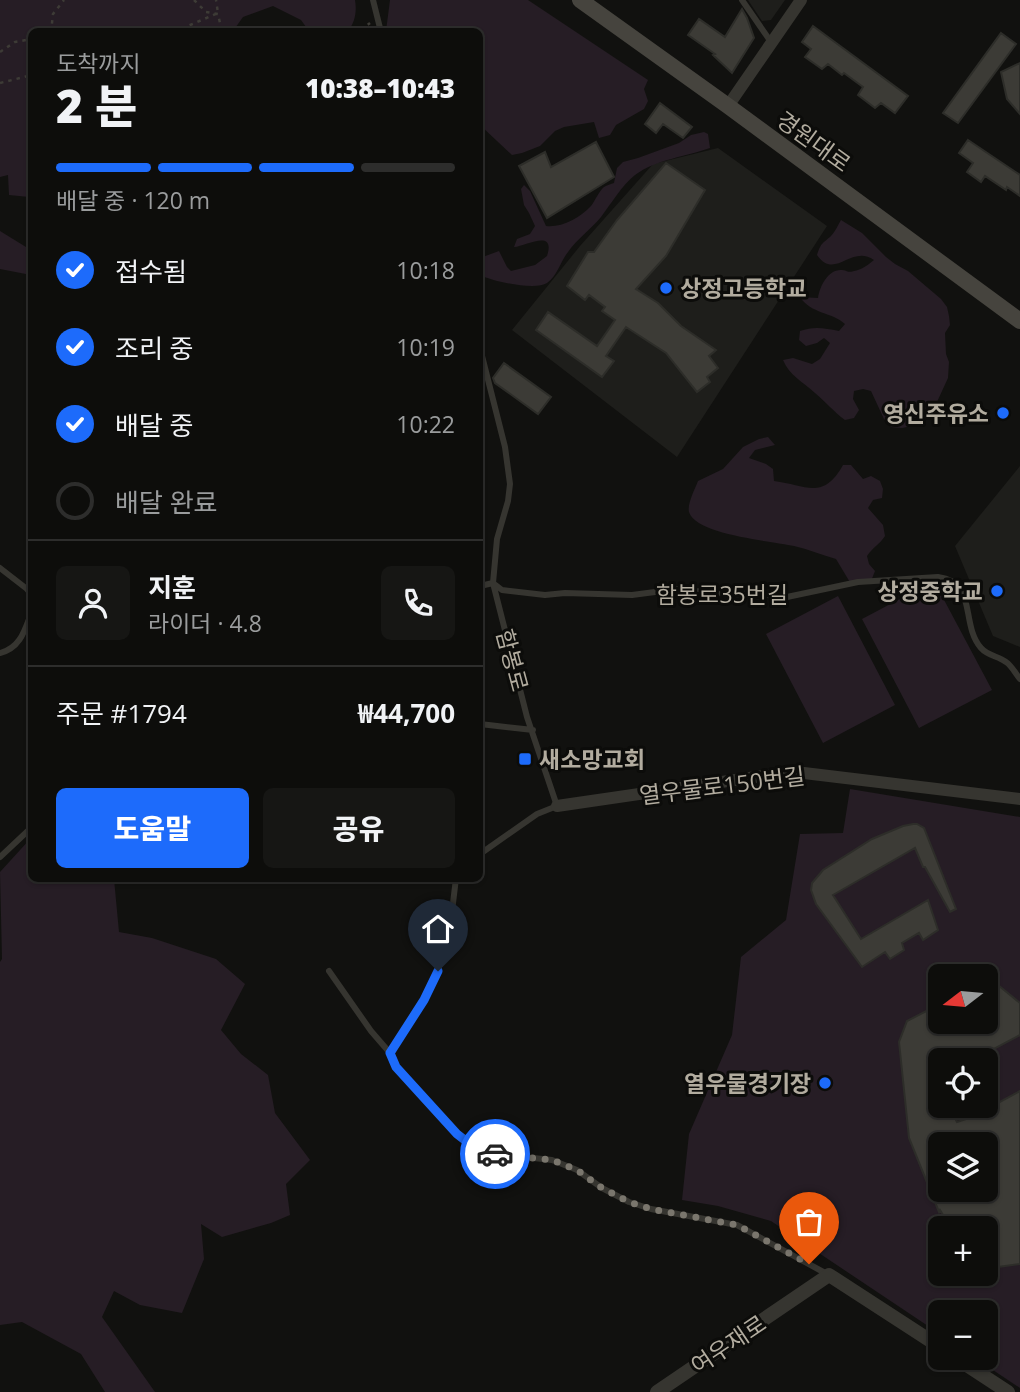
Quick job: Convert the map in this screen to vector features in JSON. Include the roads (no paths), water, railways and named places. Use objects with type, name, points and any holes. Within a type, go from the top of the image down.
[{"type":"main road","name":"경원대로","points":[[580,0],[1020,321]]},
{"type":"street","points":[[728,106],[801,0]]},
{"type":"street","name":"열우물로150번길","points":[[557,806],[790,772],[1020,799]]},
{"type":"street","points":[[829,1275],[928,1339]]},
{"type":"street","name":"여우재로","points":[[657,1392],[829,1275]]},
{"type":"street","points":[[974,1370],[1008,1392]]},
{"type":"lane","points":[[373,0],[381,28]]},
{"type":"lane","points":[[742,0],[772,43]]},
{"type":"lane","name":"함봉로","points":[[483,360],[505,447],[510,484],[498,538],[493,583],[527,717],[557,806]]},
{"type":"lane","points":[[0,568],[28,590]]},
{"type":"lane","name":"함봉로35번길","points":[[493,583],[502,590],[545,595],[632,594],[678,589],[787,597],[858,582],[947,578],[961,588],[975,637],[981,648],[1006,662],[1020,679]]},
{"type":"lane","points":[[483,585],[493,583]]},
{"type":"lane","points":[[0,653],[15,646],[28,622]]},
{"type":"lane","points":[[483,724],[533,730]]},
{"type":"lane","name":"열우물로150번길","points":[[483,852],[537,814],[557,806]]},
{"type":"lane","points":[[0,857],[28,831]]},
{"type":"lane","points":[[390,1053],[424,1000],[438,971],[452,920],[456,882]]},
{"type":"lane","points":[[329,971],[371,1031],[390,1053],[396,1067],[457,1134],[475,1148],[488,1153],[552,1160],[577,1170],[602,1188],[629,1202],[651,1209],[737,1225],[829,1275]]},
{"type":"place","name":"상정고등학교","points":[[666,288]]},
{"type":"place","name":"영신주유소","points":[[1003,413]]},
{"type":"place","name":"상정중학교","points":[[997,591]]},
{"type":"place","name":"새소망교회","points":[[525,759]]},
{"type":"place","name":"열우물경기장","points":[[825,1083]]}]
